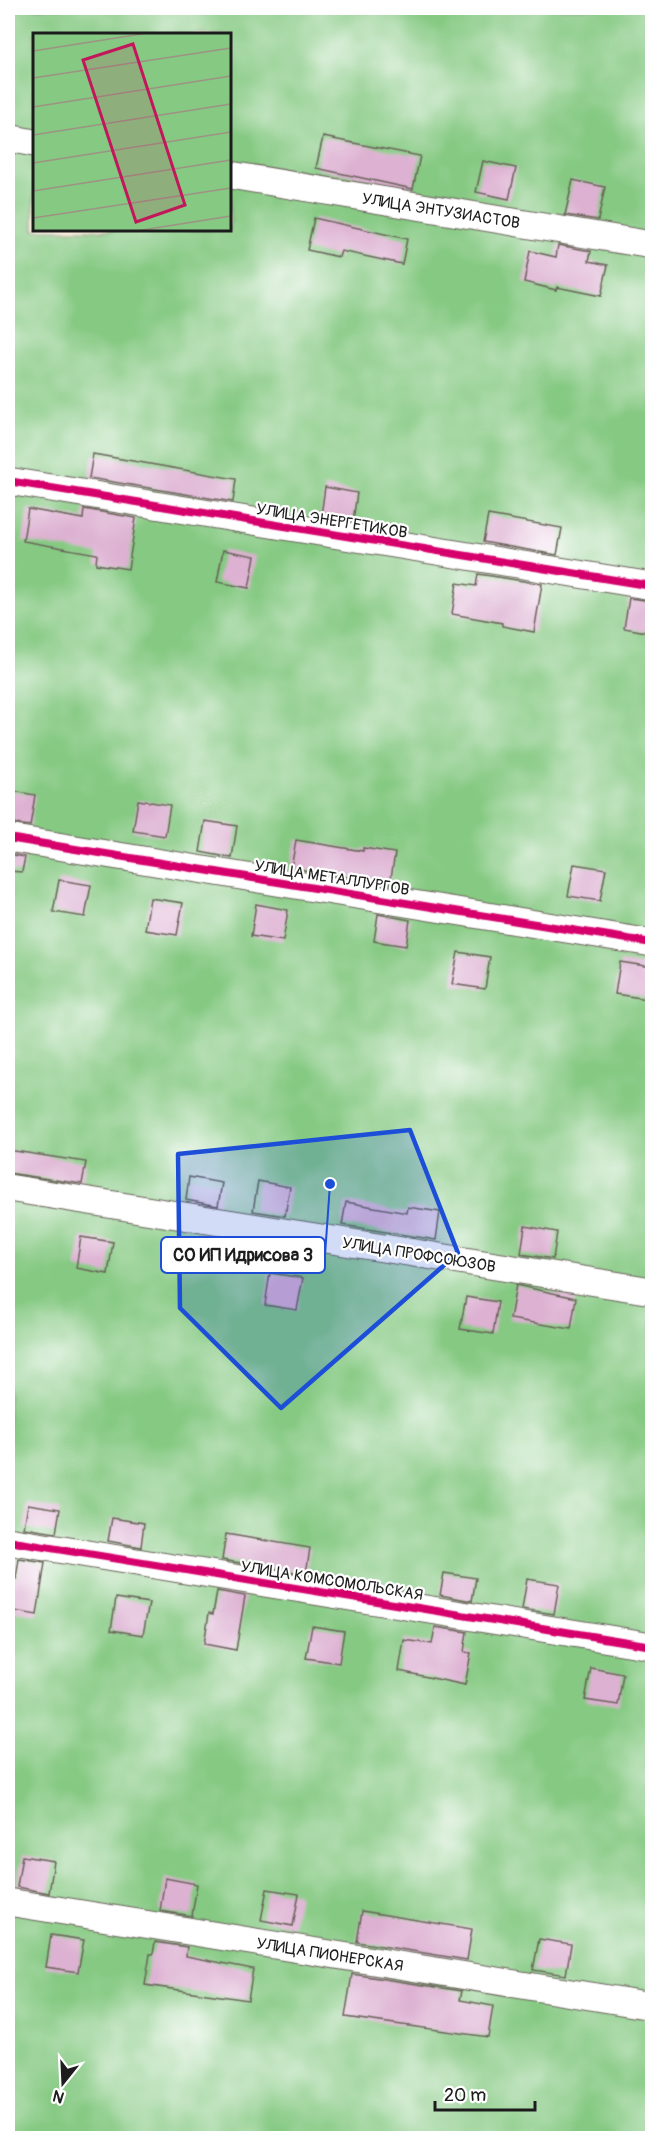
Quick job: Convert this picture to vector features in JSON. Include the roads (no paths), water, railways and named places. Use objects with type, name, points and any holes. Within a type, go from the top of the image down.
[{"type":"street","points":[[8,138],[33,143]]},
{"type":"street","name":"УЛИЦА ЭНТУЗИАСТОВ","points":[[231,175],[652,245]]},
{"type":"street","name":"УЛИЦА ЭНЕРГЕТИКОВ","points":[[8,481],[652,586]]},
{"type":"street","name":"УЛИЦА МЕТАЛЛУРГОВ","points":[[8,838],[652,943]]},
{"type":"street","name":"УЛИЦА ПРОФСОЮЗОВ","points":[[8,1188],[652,1291]]},
{"type":"street","name":"УЛИЦА КОМСОМОЛЬСКАЯ","points":[[8,1541],[652,1646]]},
{"type":"street","name":"УЛИЦА ПИОНЕРСКАЯ","points":[[8,1902],[652,2006]]},
{"type":"place","name":"СО ИП Идрисова 3","points":[[330,1184]]}]
